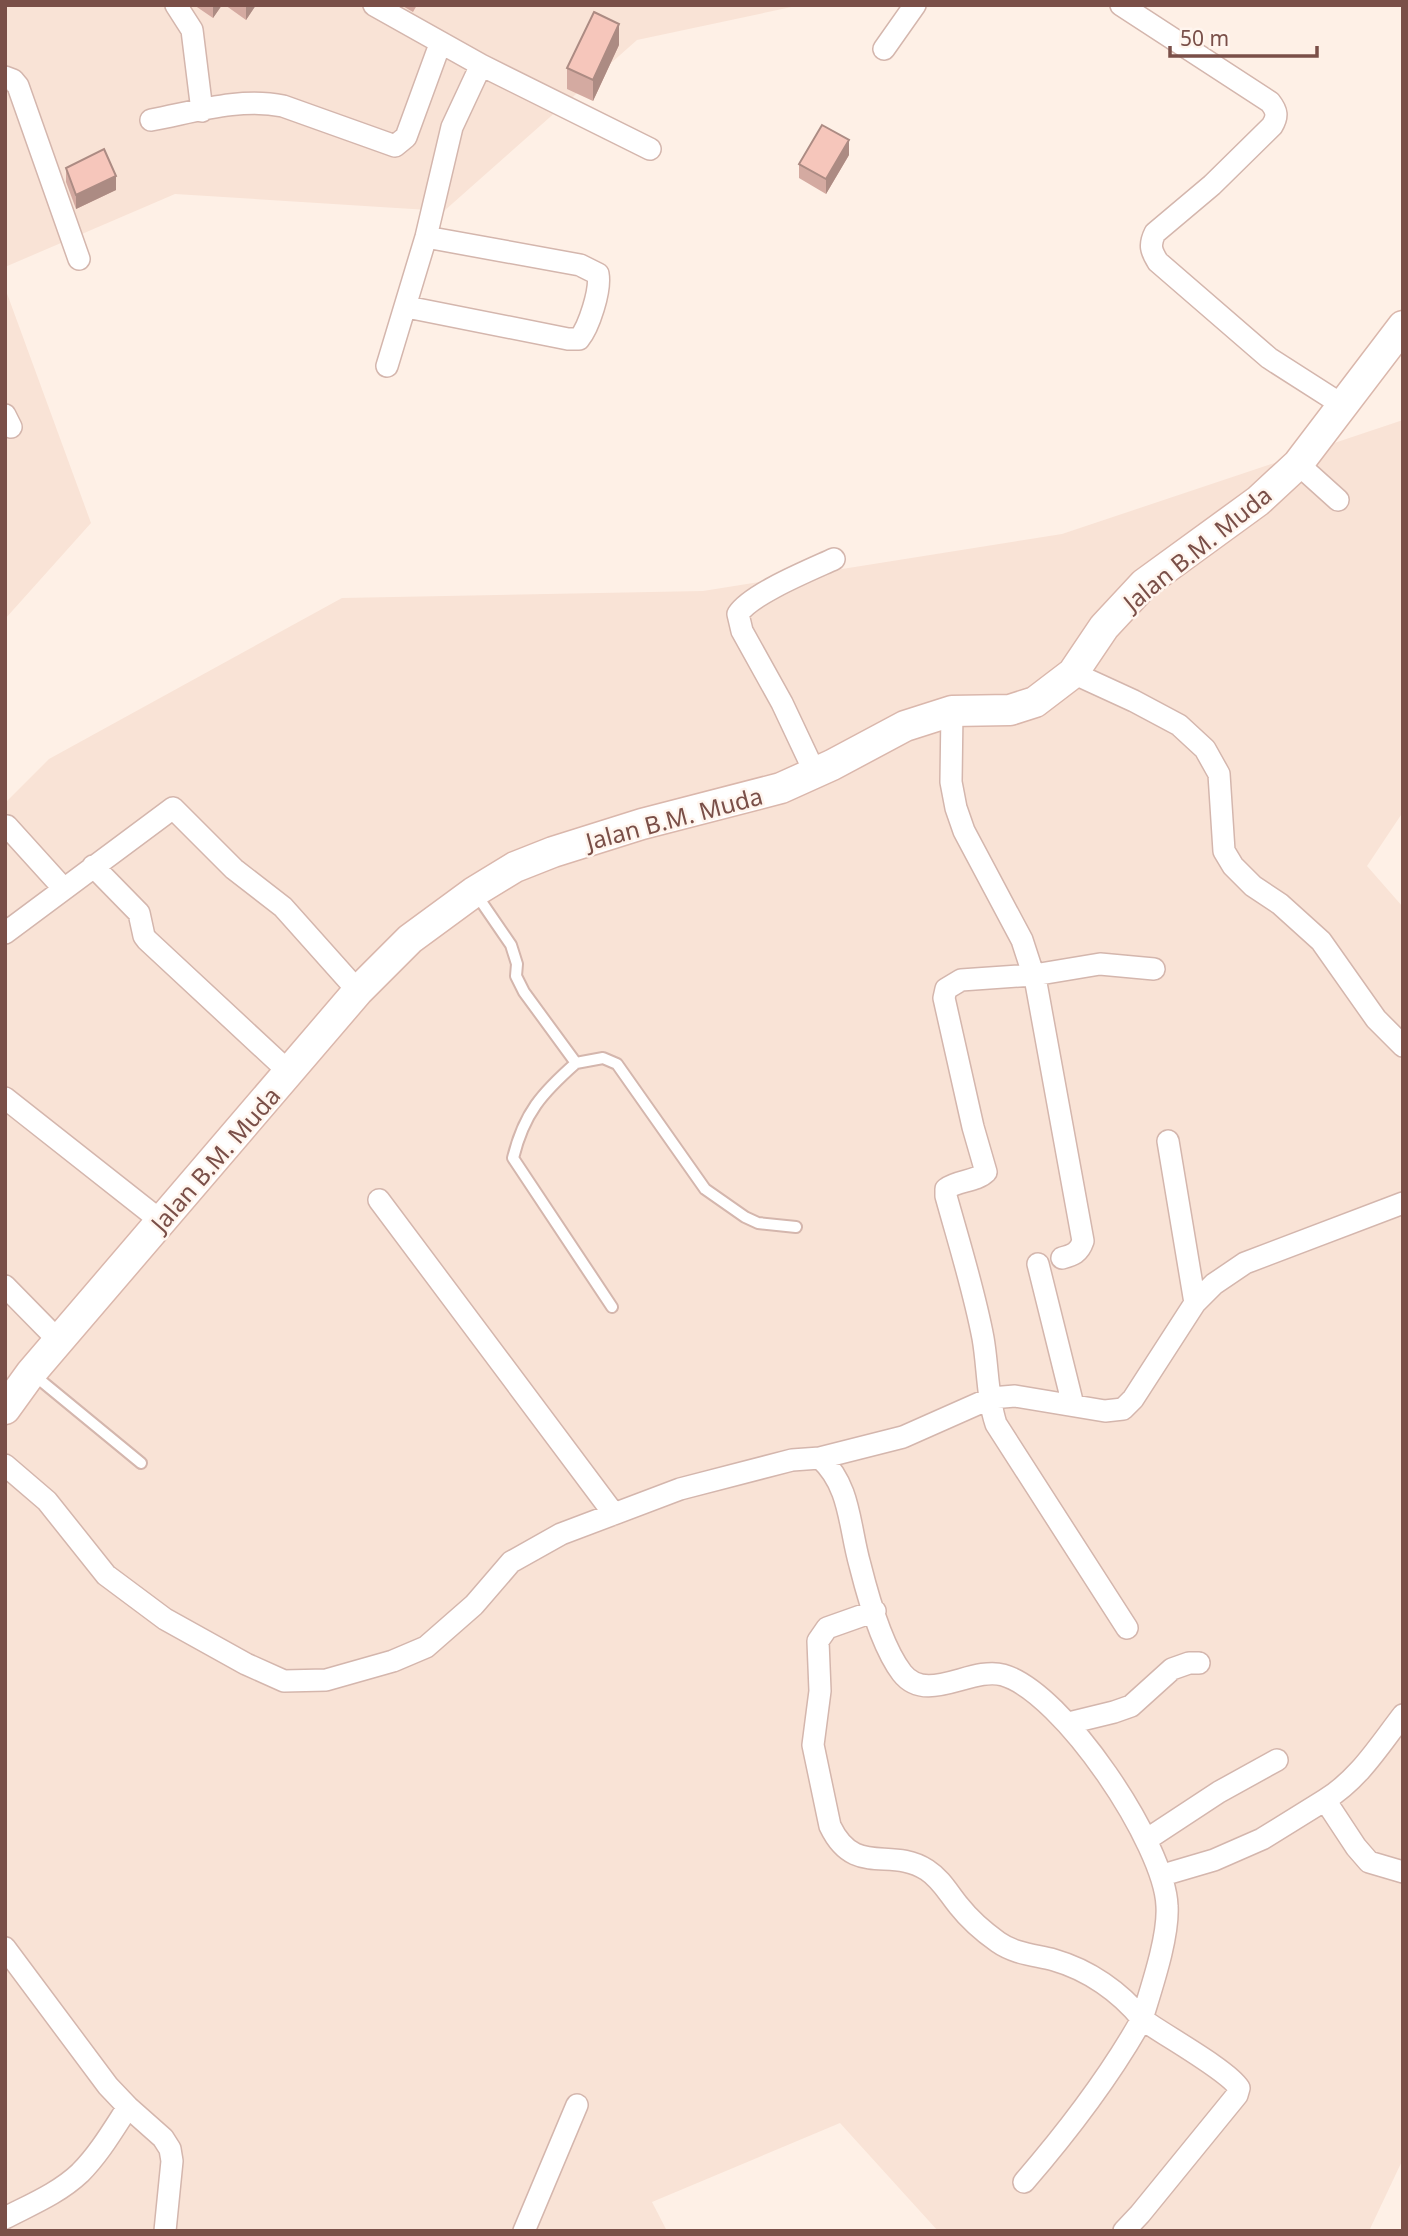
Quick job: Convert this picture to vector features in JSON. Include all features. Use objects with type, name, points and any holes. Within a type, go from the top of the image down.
[{"type":"street","points":[[176,5],[192,30],[202,111]]},
{"type":"street","points":[[374,5],[440,44],[650,149]]},
{"type":"street","points":[[884,50],[915,5]]},
{"type":"street","points":[[1121,5],[1270,102],[1276,110],[1276,119],[1272,126],[1212,185],[1155,233],[1150,242],[1151,251],[1158,262],[1269,358],[1344,406]]},
{"type":"street","points":[[151,120],[248,102],[266,102],[395,146],[406,137],[440,44]]},
{"type":"street","points":[[387,366],[407,307],[452,127],[481,65]]},
{"type":"street","points":[[5,77],[18,86],[79,258]]},
{"type":"street","points":[[407,307],[579,339],[585,331],[600,283],[598,274],[580,265],[426,237]]},
{"type":"street","name":"Jalan B.M. Muda","points":[[5,1409],[31,1373],[358,991],[410,939],[474,892],[515,867],[553,852],[642,824],[781,788],[905,726],[952,711],[1010,710],[1035,702],[1073,673],[1104,627],[1144,584],[1258,501],[1298,464],[1403,326]]},
{"type":"street","points":[[1298,464],[1338,500]]},
{"type":"street","points":[[815,773],[782,703],[742,631],[738,614],[743,606],[757,597],[834,559]]},
{"type":"street","points":[[1073,673],[1179,725],[1205,749],[1219,774],[1224,851],[1233,866],[1253,886],[1280,904],[1321,941],[1376,1019],[1403,1046]]},
{"type":"street","points":[[952,711],[951,782],[956,808],[964,831],[1022,940],[1034,975],[1083,1241],[1080,1250],[1062,1258]]},
{"type":"street","points":[[5,933],[167,811],[175,809],[234,869],[283,907],[358,991]]},
{"type":"street","points":[[7,826],[64,889]]},
{"type":"street","points":[[93,866],[139,912],[144,936],[289,1072]]},
{"type":"street","points":[[1127,1628],[996,1423],[992,1412],[988,1366],[979,1319],[946,1196],[946,1189],[953,1184],[981,1177],[986,1172],[944,998],[946,989],[961,980],[1034,975],[1100,964],[1154,969]]},
{"type":"street","points":[[5,1098],[162,1221]]},
{"type":"street","points":[[1168,1141],[1195,1303]]},
{"type":"street","points":[[379,1200],[614,1514]]},
{"type":"street","points":[[5,1465],[47,1501],[106,1575],[165,1619],[246,1664],[284,1681],[326,1680],[393,1661],[426,1647],[474,1605],[511,1562],[561,1534],[680,1489],[792,1460],[820,1458],[903,1437],[991,1398],[1015,1395],[1105,1411],[1123,1409],[1133,1399],[1195,1303],[1214,1284],[1245,1263],[1403,1203]]},
{"type":"street","points":[[1038,1264],[1073,1405]]},
{"type":"street","points":[[5,1286],[59,1341]]},
{"type":"street","points":[[820,1458],[834,1471],[844,1494],[860,1566],[889,1650],[903,1674],[910,1681],[929,1686],[982,1674],[1002,1675],[1023,1684],[1069,1723],[1099,1762],[1146,1840],[1163,1875],[1168,1907],[1161,1951],[1142,2019],[1070,2128],[1024,2182]]},
{"type":"street","points":[[875,1611],[827,1628],[818,1641],[820,1691],[813,1745],[834,1835],[845,1849],[858,1856],[904,1862],[927,1870],[968,1916],[1012,1950],[1074,1967],[1117,1992],[1142,2019],[1219,2070],[1239,2088],[1237,2095],[1124,2231]]},
{"type":"street","points":[[1069,1723],[1131,1706],[1172,1669],[1199,1662]]},
{"type":"street","points":[[1163,1875],[1214,1860],[1262,1839],[1342,1789],[1367,1763],[1403,1715]]},
{"type":"street","points":[[1146,1840],[1219,1792],[1277,1760]]},
{"type":"street","points":[[1325,1800],[1369,1862],[1403,1872]]},
{"type":"street","points":[[5,1948],[108,2086],[163,2138],[170,2149],[173,2161],[165,2231]]},
{"type":"street","points":[[524,2231],[577,2105]]},
{"type":"street","points":[[5,2218],[48,2196],[79,2174],[103,2146],[128,2107]]},
{"type":"lane","points":[[474,892],[511,945],[517,964],[516,976],[524,992],[576,1063]]},
{"type":"lane","points":[[612,1307],[513,1158],[519,1134],[534,1105],[576,1063],[603,1058],[617,1064],[705,1189],[758,1223],[796,1227]]},
{"type":"lane","points":[[31,1373],[141,1463]]},
{"type":"shaded area","points":[[5,5],[801,5],[637,40],[444,211],[175,194],[5,267]]},
{"type":"shaded area","points":[[5,288],[91,523],[5,619]]},
{"type":"shaded area","points":[[1403,420],[1403,812],[1367,866],[1403,907],[1403,2159],[1369,2231],[938,2231],[840,2123],[652,2202],[667,2231],[5,2231],[5,803],[49,759],[342,598],[703,591],[1062,534]]},
{"type":"building","points":[[594,12],[619,24],[593,80],[567,68]]},
{"type":"building","points":[[822,125],[849,140],[826,179],[799,164]]},
{"type":"building","points":[[104,149],[116,176],[76,195],[66,168]]}]
